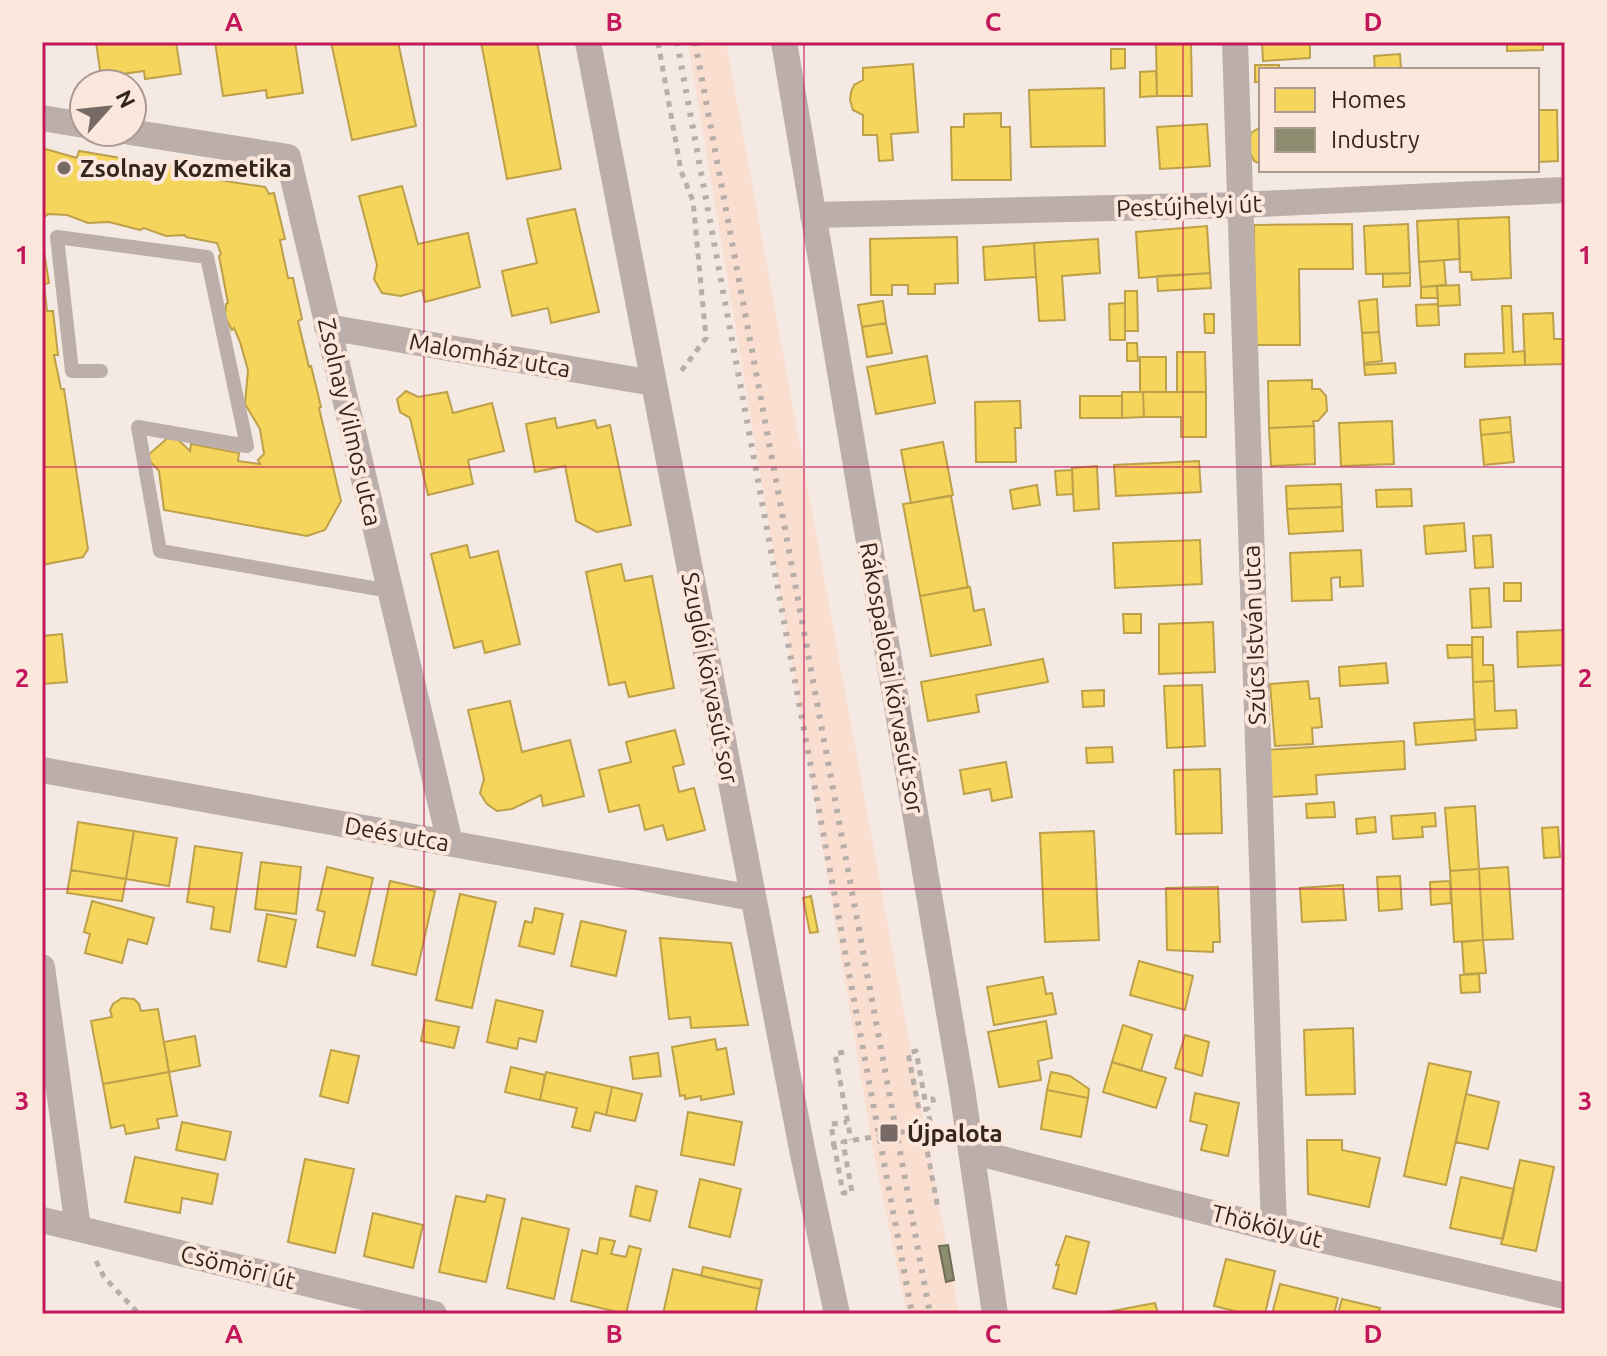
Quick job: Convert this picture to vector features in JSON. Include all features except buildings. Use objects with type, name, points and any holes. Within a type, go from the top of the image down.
[{"type":"street","name":"Szuglói körvasút sor","points":[[588,42],[802,1149],[837,1314]]},
{"type":"street","name":"Rákospalotai körvasút sor","points":[[784,42],[971,1151],[995,1314]]},
{"type":"street","name":"Szűcs István utca","points":[[1235,42],[1274,1229]]},
{"type":"street","points":[[42,118],[68,122]]},
{"type":"street","name":"Zsolnay Vilmos utca","points":[[148,135],[288,157],[450,843]]},
{"type":"street","name":"Pestújhelyi út","points":[[813,215],[1239,205],[1565,190]]},
{"type":"street","name":"Malomház utca","points":[[327,327],[655,393]]},
{"type":"street","name":"Deés utca","points":[[42,770],[753,898]]},
{"type":"street","points":[[42,967],[78,1228]]},
{"type":"street","name":"Thököly út","points":[[971,1151],[1274,1229],[1565,1296]]},
{"type":"street","name":"Csömöri út","points":[[42,1220],[434,1314]]},
{"type":"lane","points":[[101,371],[72,371],[57,237],[207,257],[247,446],[138,427],[160,551],[390,591]]},
{"type":"path","points":[[655,393],[706,338],[693,201],[681,171],[658,42]]},
{"type":"path","points":[[847,1122],[831,1124],[843,1193],[852,1192],[843,1142],[937,1132],[933,1099],[925,1100],[916,1051],[908,1053],[919,1110],[928,1109],[931,1127],[924,1132]]},
{"type":"path","points":[[844,1052],[835,1054],[851,1140]]},
{"type":"path","points":[[924,1132],[938,1209]]},
{"type":"path","points":[[78,1228],[104,1277],[139,1314]]},
{"type":"shaded area","points":[[688,42],[726,42],[959,1314],[907,1314],[874,1155]]},
{"type":"railway","points":[[677,42],[912,1314]]},
{"type":"railway","points":[[695,42],[930,1314]]},
{"type":"place","name":"Zsolnay Kozmetika","points":[[64,168]]},
{"type":"place","name":"Újpalota","points":[[889,1133]]}]
